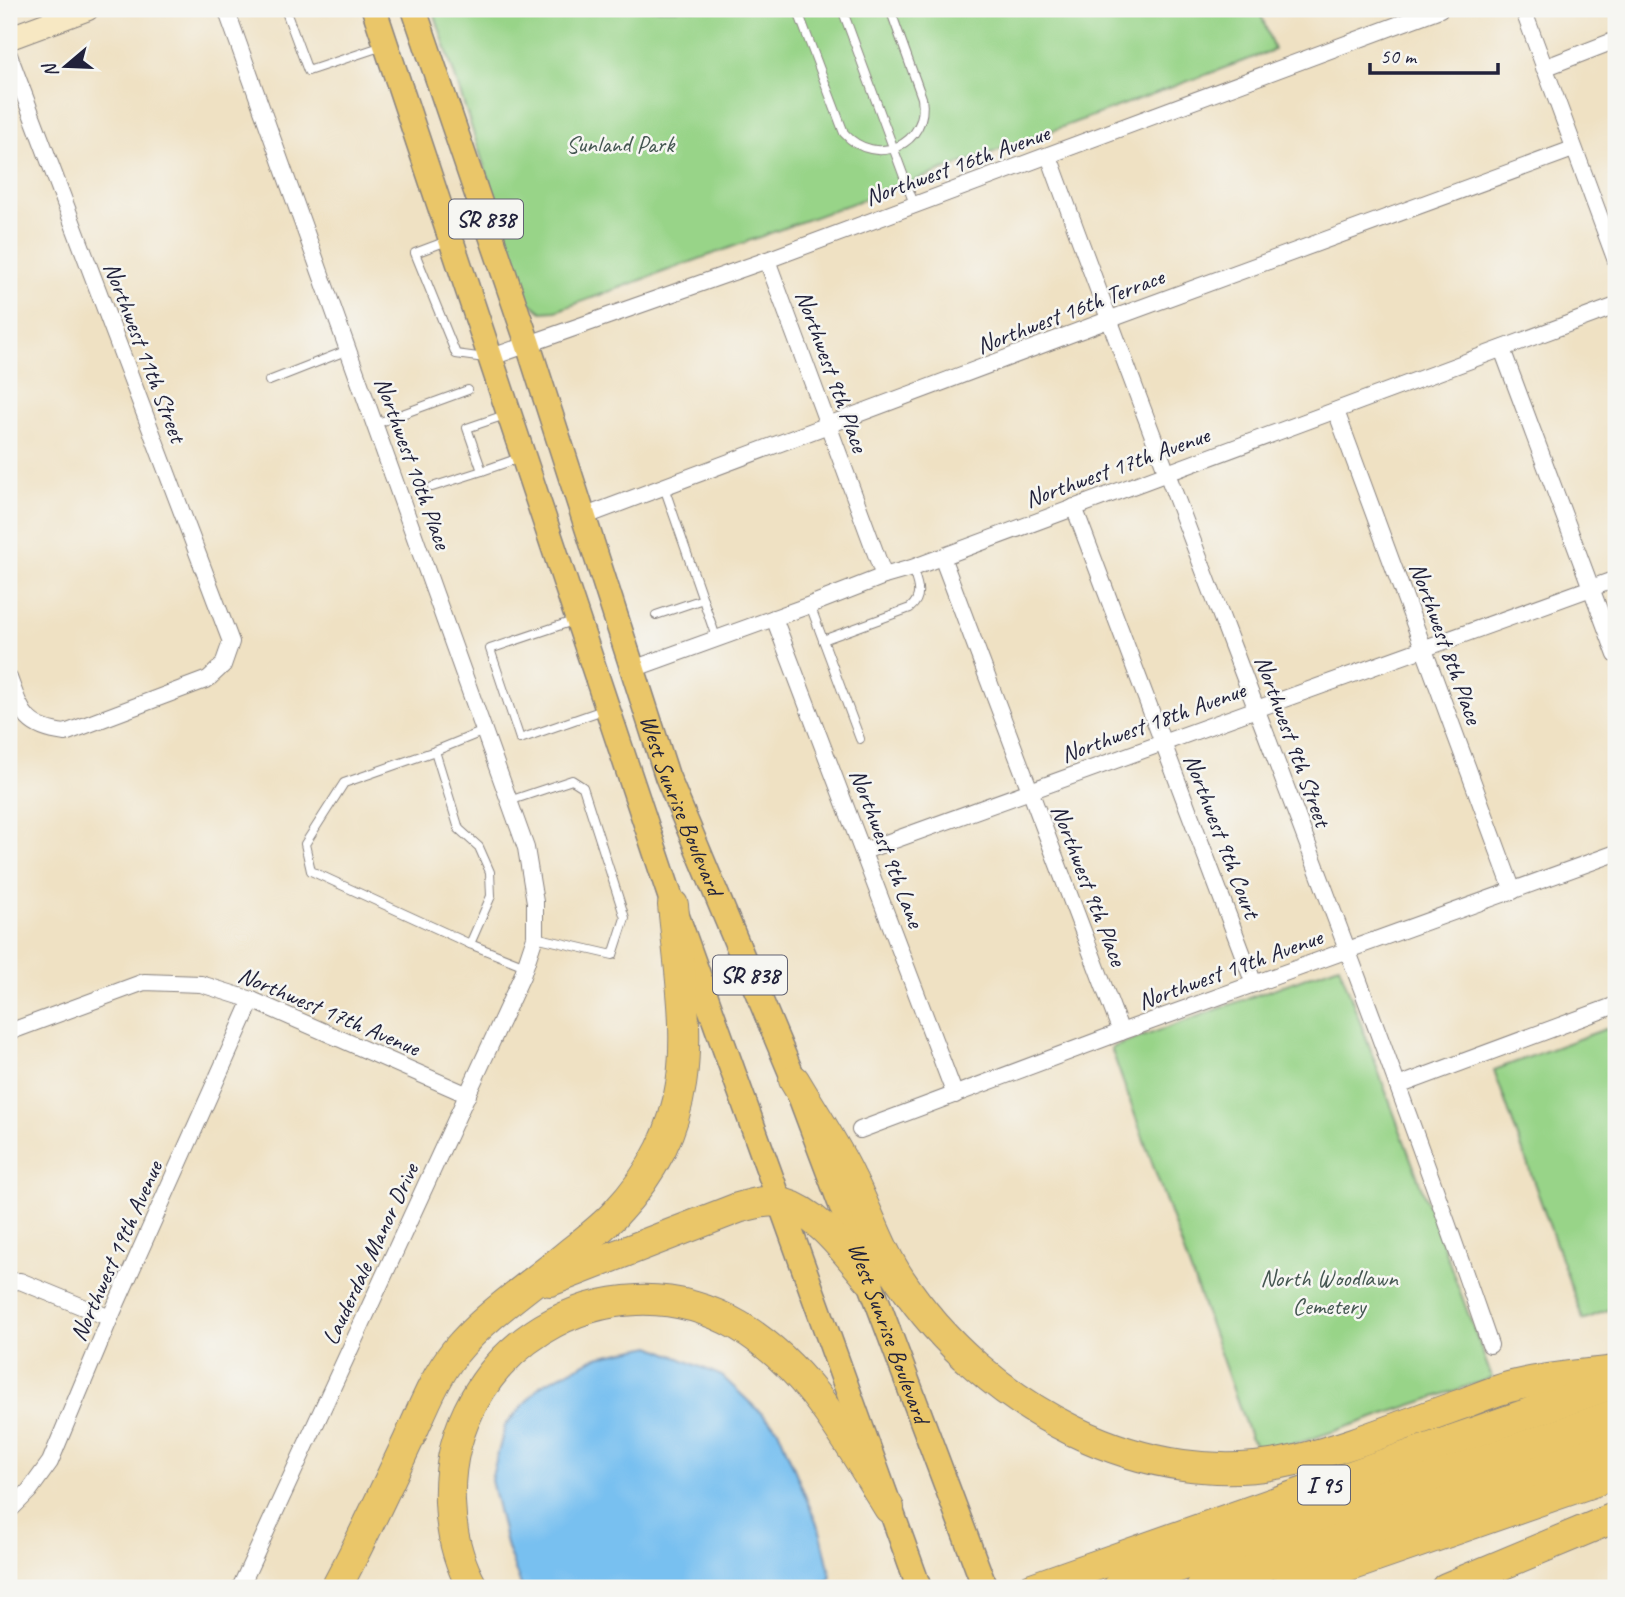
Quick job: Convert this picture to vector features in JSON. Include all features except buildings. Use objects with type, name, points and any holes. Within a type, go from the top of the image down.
[{"type":"highway","points":[[336,1588],[442,1372],[470,1336],[613,1217],[653,1165],[671,1125],[682,1083],[685,1047],[673,905]]},
{"type":"highway","points":[[794,1080],[850,1176],[892,1266],[928,1318],[977,1368],[1000,1387],[1044,1416],[1100,1442],[1143,1456],[1185,1464],[1234,1467],[1277,1464],[1334,1449],[1516,1385],[1616,1371]]},
{"type":"highway","points":[[518,1296],[580,1268],[755,1203],[781,1203],[797,1210],[823,1228],[869,1279]]},
{"type":"highway","points":[[473,1588],[454,1540],[450,1496],[450,1471],[455,1446],[472,1401],[496,1367],[536,1333],[565,1317],[606,1304],[648,1301],[684,1305],[721,1317],[756,1337],[811,1387],[890,1508]]},
{"type":"highway","name":"I 95","points":[[1032,1588],[1616,1382]]},
{"type":"highway","points":[[1118,1588],[1616,1414]]},
{"type":"highway","points":[[1200,1588],[1616,1444]]},
{"type":"highway","points":[[1287,1588],[1616,1474]]},
{"type":"highway","points":[[1446,1588],[1616,1517]]},
{"type":"main road","name":"West Sunrise Boulevard","points":[[373,9],[673,905],[919,1588]]},
{"type":"main road","name":"West Sunrise Boulevard","points":[[414,9],[528,344],[667,776],[794,1080],[985,1588]]},
{"type":"street","points":[[9,38],[87,9]]},
{"type":"street","name":"Northwest 10th Place","points":[[226,9],[526,848],[535,902],[536,937]]},
{"type":"street","name":"Northwest 16th Avenue","points":[[489,358],[767,260],[1440,9]]},
{"type":"street","points":[[1522,9],[1616,261]]},
{"type":"street","points":[[1544,68],[1616,40]]},
{"type":"street","name":"Northwest 11th Street","points":[[9,55],[231,642],[223,665],[208,679],[65,733],[43,730],[22,713],[9,678]]},
{"type":"street","name":"Northwest 16th Terrace","points":[[583,517],[1573,149]]},
{"type":"street","name":"Northwest 9th Street","points":[[1049,156],[1108,320],[1398,1086],[1490,1345]]},
{"type":"street","name":"Northwest 9th Place","points":[[767,260],[884,576]]},
{"type":"street","name":"Northwest 17th Avenue","points":[[633,669],[1616,306]]},
{"type":"street","points":[[1502,349],[1616,655]]},
{"type":"street","name":"Northwest 8th Place","points":[[1336,411],[1513,891]]},
{"type":"street","name":"Northwest 9th Court","points":[[1074,507],[1254,985]]},
{"type":"street","name":"Northwest 9th Place","points":[[942,557],[1121,1032]]},
{"type":"street","name":"Northwest 18th Avenue","points":[[864,851],[1616,579]]},
{"type":"street","name":"Northwest 9th Lane","points":[[774,618],[955,1096]]},
{"type":"street","name":"Northwest 19th Avenue","points":[[860,1130],[1121,1032],[1616,853]]},
{"type":"street","name":"Lauderdale Manor Drive","points":[[240,1588],[468,1096],[536,937]]},
{"type":"street","name":"Northwest 17th Avenue","points":[[9,1031],[144,982],[201,984],[252,1000],[468,1096]]},
{"type":"street","name":"Northwest 19th Avenue","points":[[9,1511],[29,1491],[50,1462],[110,1318],[252,1000]]},
{"type":"street","points":[[1398,1086],[1616,1005]]},
{"type":"street","points":[[9,1282],[20,1281],[110,1318]]},
{"type":"lane","points":[[285,9],[308,71],[386,45]]},
{"type":"lane","points":[[797,9],[844,133],[864,149],[878,152],[907,141],[920,122],[924,109],[890,9]]},
{"type":"lane","points":[[842,9],[914,204]]},
{"type":"lane","points":[[450,240],[415,254],[456,354],[489,358]]},
{"type":"lane","points":[[269,381],[348,350]]},
{"type":"lane","points":[[375,424],[468,390]]},
{"type":"lane","points":[[481,471],[467,428],[507,414]]},
{"type":"lane","points":[[432,487],[522,457]]},
{"type":"lane","points":[[664,487],[717,639]]},
{"type":"lane","points":[[822,640],[910,608],[915,604],[920,591],[912,568]]},
{"type":"lane","points":[[656,615],[703,599]]},
{"type":"lane","points":[[810,605],[860,739]]},
{"type":"lane","points":[[576,620],[490,649],[520,739],[606,709]]},
{"type":"lane","points":[[484,732],[344,783],[305,844],[311,871],[470,944],[525,966]]},
{"type":"lane","points":[[435,751],[459,830],[479,847],[490,872],[491,897],[470,944]]},
{"type":"lane","points":[[509,801],[572,780],[583,787],[625,918],[613,955],[536,937]]},
{"type":"green space","name":"Sunland Park","points":[[433,9],[1259,9],[1274,50],[556,311],[542,312],[528,301]]},
{"type":"green space","name":"North Woodlawn Cemetery","points":[[1339,965],[1492,1378],[1302,1442],[1260,1450],[1250,1437],[1111,1048]]},
{"type":"green space","points":[[1616,1025],[1616,1307],[1583,1320],[1494,1070]]},
{"type":"water","points":[[651,1346],[722,1376],[778,1429],[821,1534],[831,1577],[821,1588],[522,1588],[507,1548],[491,1480],[505,1426],[541,1385],[597,1357]]}]
